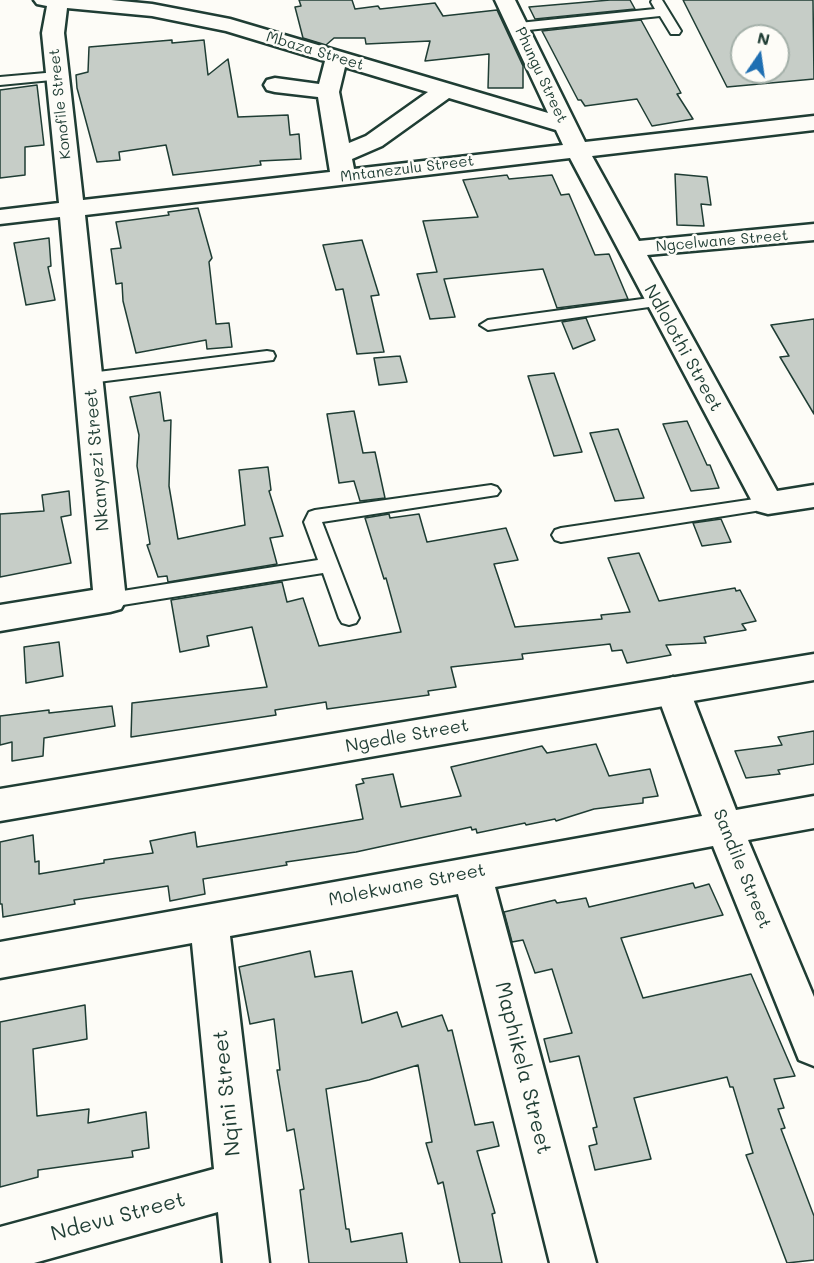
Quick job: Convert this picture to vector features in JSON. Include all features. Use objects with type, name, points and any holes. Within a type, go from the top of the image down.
[{"type":"street","name":"Mbaza Street","points":[[54,0],[196,17],[566,126]]},
{"type":"street","name":"Konofile Street","points":[[54,0],[53,33],[71,208]]},
{"type":"street","name":"Phungu Street","points":[[505,0],[577,150]]},
{"type":"street","points":[[337,57],[327,92],[341,166],[445,90]]},
{"type":"street","points":[[275,85],[327,92]]},
{"type":"street","name":"Mntanezulu Street","points":[[0,217],[341,166],[577,150],[814,123]]},
{"type":"street","name":"Ndlolothi Street","points":[[577,150],[657,302],[768,503]]},
{"type":"street","name":"Nkanyezi Street","points":[[71,208],[90,378],[110,600]]},
{"type":"street","name":"Ngcelwane Street","points":[[630,249],[814,232]]},
{"type":"street","points":[[768,503],[814,496]]},
{"type":"street","points":[[0,618],[110,600]]},
{"type":"street","name":"Ngedle Street","points":[[0,805],[814,667]]},
{"type":"street","name":"Sandile Street","points":[[673,691],[724,827],[814,1046]]},
{"type":"street","name":"Molekwane Street","points":[[0,960],[814,812]]},
{"type":"street","name":"Maphikela Street","points":[[472,873],[573,1263]]},
{"type":"street","name":"Nqini Street","points":[[209,922],[246,1263]]},
{"type":"street","name":"Ndevu Street","points":[[0,1250],[236,1185]]},
{"type":"lane","points":[[655,0],[675,31]]},
{"type":"lane","points":[[519,27],[663,12]]},
{"type":"lane","points":[[0,81],[57,76]]},
{"type":"lane","points":[[488,326],[657,302]]},
{"type":"lane","points":[[90,378],[267,356]]},
{"type":"lane","points":[[350,618],[312,522],[315,517],[491,491]]},
{"type":"lane","points":[[561,535],[768,503]]},
{"type":"lane","points":[[110,600],[328,565]]},
{"type":"building","points":[[299,0],[352,0],[355,9],[378,6],[380,9],[435,3],[443,16],[497,10],[523,66],[523,88],[488,88],[489,54],[425,61],[430,41],[366,44],[365,38],[334,38],[326,45],[303,38],[295,7],[301,6]]},
{"type":"building","points":[[630,0],[635,9],[535,19],[529,7]]},
{"type":"building","points":[[683,0],[813,0],[814,79],[790,81],[790,24],[730,24],[730,84],[760,84],[727,87]]},
{"type":"building","points":[[641,20],[681,93],[677,94],[693,119],[652,126],[637,99],[585,106],[581,100],[578,100],[542,31]]},
{"type":"building","points":[[172,40],[172,43],[204,40],[208,75],[228,59],[238,117],[288,115],[290,135],[299,134],[301,159],[260,161],[261,165],[173,175],[166,145],[119,152],[120,160],[97,162],[77,88],[76,75],[88,72],[89,47]]},
{"type":"building","points":[[37,85],[44,145],[25,147],[25,175],[0,178],[0,90]]},
{"type":"building","points":[[675,174],[707,177],[711,205],[701,204],[704,226],[677,225]]},
{"type":"building","points":[[507,175],[509,179],[552,175],[561,195],[569,194],[595,255],[609,254],[628,299],[557,308],[543,269],[444,279],[455,317],[430,319],[417,274],[437,272],[423,221],[478,217],[463,180]]},
{"type":"building","points":[[198,208],[212,258],[209,262],[216,324],[229,323],[232,347],[207,349],[206,340],[136,353],[123,301],[122,283],[116,284],[111,249],[121,248],[116,222],[169,215],[168,212]]},
{"type":"building","points":[[49,238],[51,266],[48,267],[55,300],[26,305],[14,243]]},
{"type":"building","points":[[362,240],[379,295],[371,296],[384,352],[357,354],[343,289],[336,290],[323,245]]},
{"type":"building","points":[[586,318],[595,340],[573,349],[562,322]]},
{"type":"building","points":[[814,319],[814,414],[780,357],[789,356],[771,325]]},
{"type":"building","points":[[400,356],[407,382],[379,385],[374,358]]},
{"type":"building","points":[[554,373],[582,452],[554,456],[528,376]]},
{"type":"building","points":[[160,392],[164,421],[171,420],[169,486],[178,539],[245,525],[239,470],[268,467],[271,490],[269,491],[283,536],[270,538],[277,564],[168,582],[167,576],[158,577],[147,545],[150,544],[137,466],[139,435],[130,397]]},
{"type":"building","points":[[354,411],[363,453],[375,452],[385,498],[360,501],[354,481],[339,483],[327,414]]},
{"type":"building","points":[[687,421],[719,488],[691,491],[663,424]]},
{"type":"building","points":[[618,429],[644,498],[615,501],[590,433]]},
{"type":"building","points":[[69,491],[71,515],[61,517],[71,563],[0,577],[0,514],[44,511],[42,495]]},
{"type":"building","points":[[389,514],[390,518],[419,514],[427,542],[506,528],[518,560],[494,564],[515,627],[602,619],[601,615],[630,612],[608,558],[639,553],[659,601],[735,588],[736,591],[740,590],[756,621],[742,624],[746,630],[704,637],[706,643],[666,645],[671,655],[627,663],[622,650],[612,651],[610,644],[522,654],[523,659],[451,667],[456,687],[428,691],[429,695],[327,709],[326,702],[275,710],[276,715],[131,737],[132,703],[267,687],[252,627],[207,636],[209,646],[180,652],[171,600],[282,582],[287,602],[303,598],[319,646],[401,632],[386,578],[384,579],[365,518]]},
{"type":"building","points":[[721,519],[731,542],[702,546],[693,523]]},
{"type":"building","points":[[59,642],[63,676],[26,683],[24,647]]},
{"type":"building","points":[[112,706],[115,726],[44,738],[43,756],[12,761],[12,742],[0,745],[0,716]]},
{"type":"building","points":[[814,731],[814,764],[778,770],[780,774],[746,778],[735,751],[782,745],[778,737]]},
{"type":"building","points":[[596,744],[609,776],[650,769],[658,796],[643,798],[643,803],[594,809],[556,821],[555,819],[526,825],[525,823],[477,833],[476,829],[472,830],[471,827],[356,852],[286,862],[287,865],[203,879],[205,894],[170,901],[168,886],[74,900],[75,904],[3,917],[2,904],[0,904],[0,842],[33,835],[35,862],[39,861],[39,874],[104,863],[104,860],[153,853],[150,841],[195,832],[197,847],[363,819],[356,785],[364,783],[362,779],[393,774],[401,807],[461,796],[451,767],[542,746],[547,753]]},
{"type":"building","points":[[693,883],[695,888],[709,884],[723,915],[621,938],[643,998],[751,974],[795,1076],[774,1079],[784,1108],[778,1109],[785,1128],[781,1129],[814,1216],[814,1260],[787,1263],[746,1155],[753,1153],[733,1087],[730,1087],[727,1077],[634,1098],[651,1159],[595,1170],[589,1146],[597,1144],[593,1128],[597,1127],[579,1056],[550,1062],[544,1039],[572,1033],[552,969],[535,973],[523,940],[512,942],[504,912],[555,900],[557,903],[586,898],[589,907]]},
{"type":"building","points":[[310,951],[315,977],[352,971],[362,1023],[397,1012],[402,1027],[442,1015],[448,1031],[452,1030],[475,1125],[493,1122],[499,1146],[477,1151],[495,1213],[492,1214],[502,1263],[460,1263],[443,1182],[438,1184],[426,1143],[432,1142],[418,1065],[369,1080],[326,1089],[346,1229],[349,1229],[351,1242],[402,1233],[407,1263],[309,1263],[300,1190],[304,1189],[294,1129],[287,1131],[277,1070],[280,1070],[274,1019],[250,1024],[239,967]]},
{"type":"building","points":[[85,1005],[87,1039],[33,1049],[37,1116],[89,1109],[88,1123],[146,1112],[149,1148],[132,1151],[133,1157],[38,1170],[38,1177],[0,1187],[0,1022]]}]
